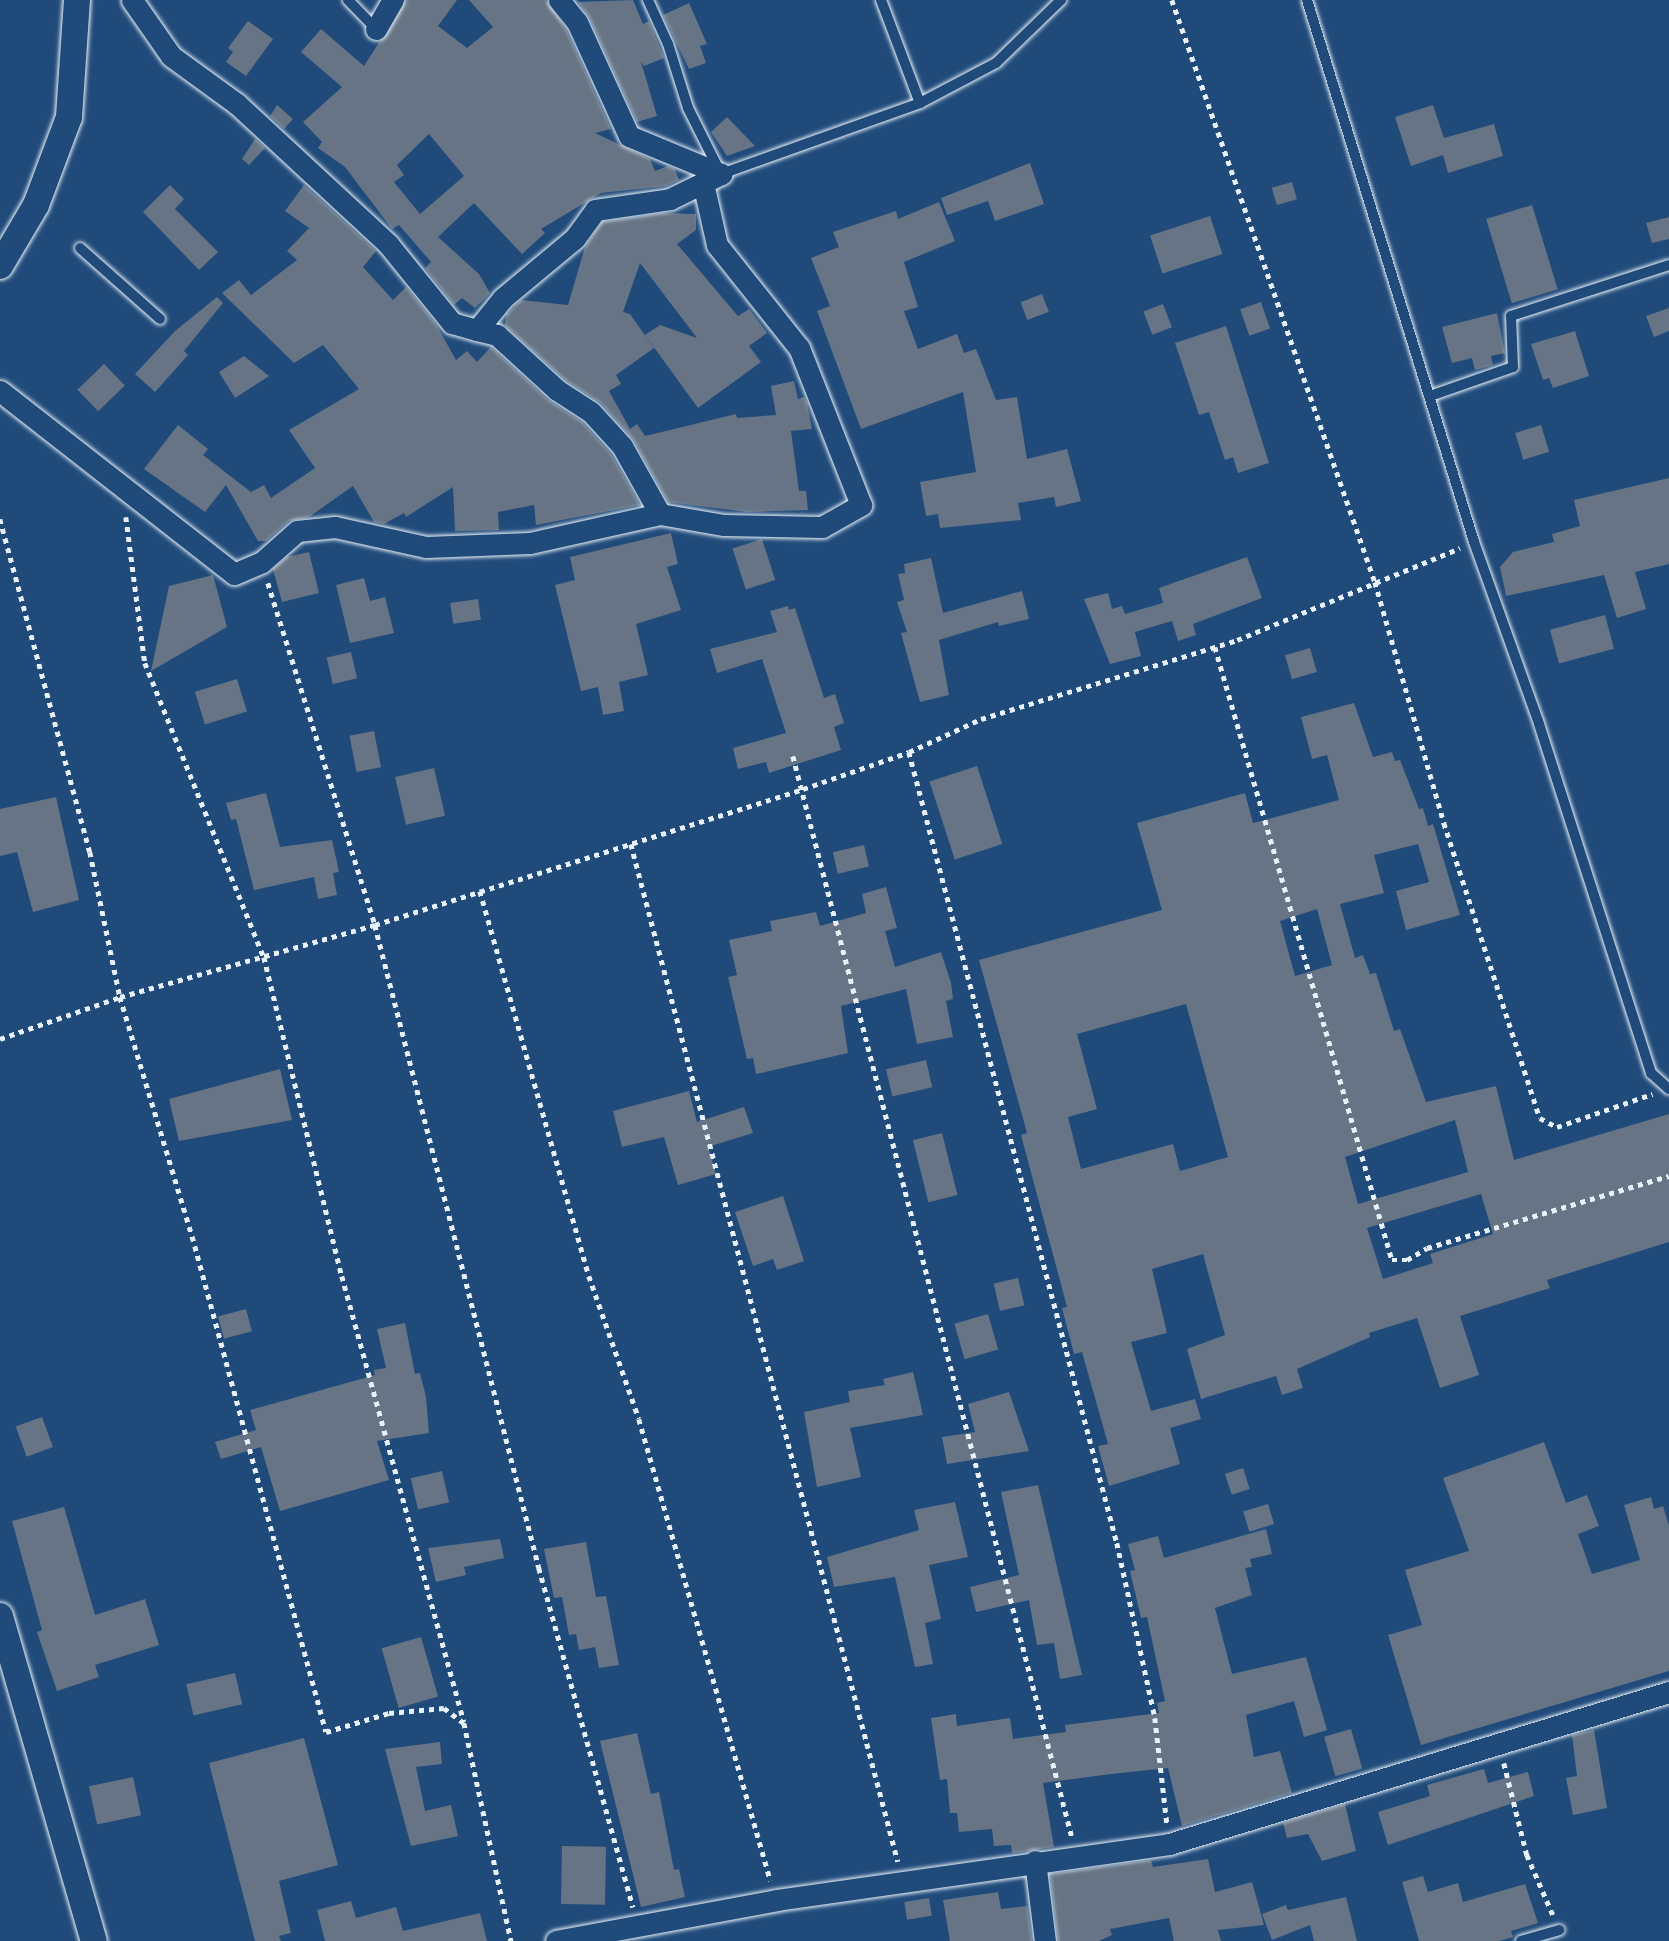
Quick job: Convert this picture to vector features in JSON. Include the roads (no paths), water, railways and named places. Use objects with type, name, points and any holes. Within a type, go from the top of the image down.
[{"type":"street","points":[[3,256],[36,205],[69,117],[77,0]]},
{"type":"street","points":[[132,0],[171,56],[237,104],[388,244],[452,323],[497,335],[557,390],[591,412],[622,446],[660,513]]},
{"type":"street","points":[[376,29],[393,0]]},
{"type":"street","points":[[559,0],[577,22],[629,136],[712,178]]},
{"type":"street","points":[[477,330],[503,298],[575,238],[595,210],[670,200],[712,178]]},
{"type":"street","points":[[0,391],[234,574],[262,562],[297,531],[335,527],[426,547],[530,543],[660,513],[724,525],[822,527],[861,505],[799,348],[717,245],[712,178]]},
{"type":"street","points":[[0,1616],[94,1941]]},
{"type":"street","points":[[556,1941],[637,1923],[903,1880],[1077,1854],[1169,1844],[1500,1746],[1669,1692]]},
{"type":"street","points":[[1035,1861],[1045,1941]]},
{"type":"lane","points":[[348,0],[376,29]]},
{"type":"lane","points":[[648,0],[668,44],[712,178],[920,103],[996,62],[1061,0]]},
{"type":"lane","points":[[881,0],[920,103]]},
{"type":"lane","points":[[1307,0],[1474,542],[1539,724],[1651,1073],[1667,1089]]},
{"type":"lane","points":[[80,248],[160,319]]},
{"type":"lane","points":[[1430,396],[1513,367],[1511,316],[1669,265]]},
{"type":"lane","points":[[1521,1941],[1559,1930]]}]
